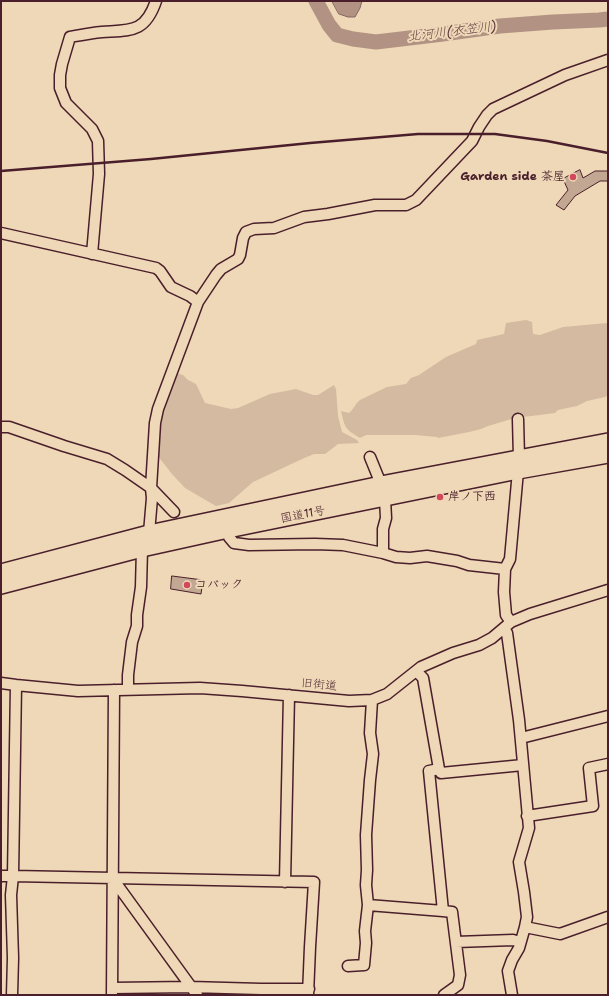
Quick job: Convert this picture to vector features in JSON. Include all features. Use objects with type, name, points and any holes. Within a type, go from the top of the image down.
[{"type":"highway","name":"国道11号","points":[[1,572],[149,533],[518,465],[608,441]]},
{"type":"highway","name":"国道11号","points":[[518,465],[608,455]]},
{"type":"highway","name":"国道11号","points":[[1,586],[142,549],[228,530],[383,491]]},
{"type":"street","points":[[92,254],[99,174],[98,141],[92,129],[66,103],[60,88],[62,64],[70,37],[136,28],[148,19],[156,1]]},
{"type":"street","points":[[128,689],[132,642],[137,626],[137,614],[141,587],[142,549],[149,533],[155,423],[158,409],[198,302],[218,272],[238,259],[246,232],[254,229],[274,228],[304,217],[375,205],[406,205],[416,200],[472,141],[479,127],[493,109],[565,75],[608,60]]},
{"type":"street","points":[[1,233],[156,268],[160,271],[171,287],[190,296],[198,302]]},
{"type":"street","points":[[512,995],[508,971],[519,948],[527,917],[519,862],[529,828],[521,738],[507,633],[508,625],[504,592],[505,569],[510,559],[518,465],[518,419]]},
{"type":"street","points":[[1,426],[9,427],[107,459],[151,488],[174,512]]},
{"type":"street","points":[[370,457],[383,491],[386,518],[383,529],[383,553]]},
{"type":"street","points":[[228,530],[229,537],[234,543],[249,545],[343,545],[396,557],[410,558],[426,556],[457,561],[469,565],[505,569]]},
{"type":"street","name":"旧街道","points":[[1,683],[78,691],[200,688],[349,701],[372,700],[387,694],[421,667],[452,653],[492,638],[508,625],[530,614],[608,590]]},
{"type":"street","points":[[416,671],[423,678],[439,769],[441,773],[523,765]]},
{"type":"street","points":[[12,995],[13,958],[11,895],[13,876],[16,685]]},
{"type":"street","points":[[1,876],[113,879],[314,882],[308,992],[262,992],[190,987],[112,992],[113,879],[114,690]]},
{"type":"street","points":[[285,882],[289,695]]},
{"type":"street","points":[[348,966],[364,965],[366,943],[365,931],[368,905],[366,884],[366,834],[373,754],[370,733],[372,700]]},
{"type":"street","points":[[521,738],[608,716]]},
{"type":"street","points":[[528,816],[593,806],[589,768],[608,764]]},
{"type":"street","points":[[439,769],[429,771],[443,910]]},
{"type":"street","points":[[113,879],[197,995]]},
{"type":"street","points":[[368,905],[443,910],[452,912],[460,975],[458,985],[444,995]]},
{"type":"street","points":[[525,927],[560,934],[608,917]]},
{"type":"street","points":[[456,942],[513,940],[520,942]]},
{"type":"shaded area","points":[[332,1],[362,1],[355,17],[348,17],[339,14]]},
{"type":"shaded area","points":[[526,320],[532,322],[533,334],[540,335],[563,327],[608,323],[608,395],[587,401],[577,406],[558,410],[555,413],[515,418],[481,429],[438,438],[416,435],[366,435],[360,438],[346,428],[341,411],[349,413],[360,400],[387,387],[406,384],[411,378],[419,375],[446,357],[476,344],[477,340],[504,334],[506,323]]},
{"type":"shaded area","points":[[175,373],[183,375],[188,380],[196,384],[205,403],[231,409],[238,408],[270,394],[296,389],[313,395],[318,395],[334,385],[336,389],[338,416],[342,432],[357,440],[359,443],[338,444],[325,454],[314,454],[302,459],[253,482],[229,503],[216,506],[185,488],[157,455],[158,424]]},
{"type":"shaded area","points":[[208,991],[257,992],[258,995],[208,995]]},
{"type":"building","points":[[580,170],[583,178],[595,171],[608,171],[608,181],[600,181],[575,196],[564,210],[556,205],[568,190],[563,179]]},
{"type":"building","name":"コバック","points":[[172,576],[203,580],[201,594],[171,589]]},
{"type":"waterway","name":"北河川(衣笠川)","points":[[316,1],[329,25],[337,35],[376,42],[500,26],[608,19]]},
{"type":"railway","points":[[1,171],[151,159],[418,134],[495,134],[547,141],[608,153]]},
{"type":"place","name":"Garden side 茶屋","points":[[573,177]]},
{"type":"place","name":"岸ノ下西","points":[[440,497]]},
{"type":"place","name":"コバック","points":[[187,585]]}]
